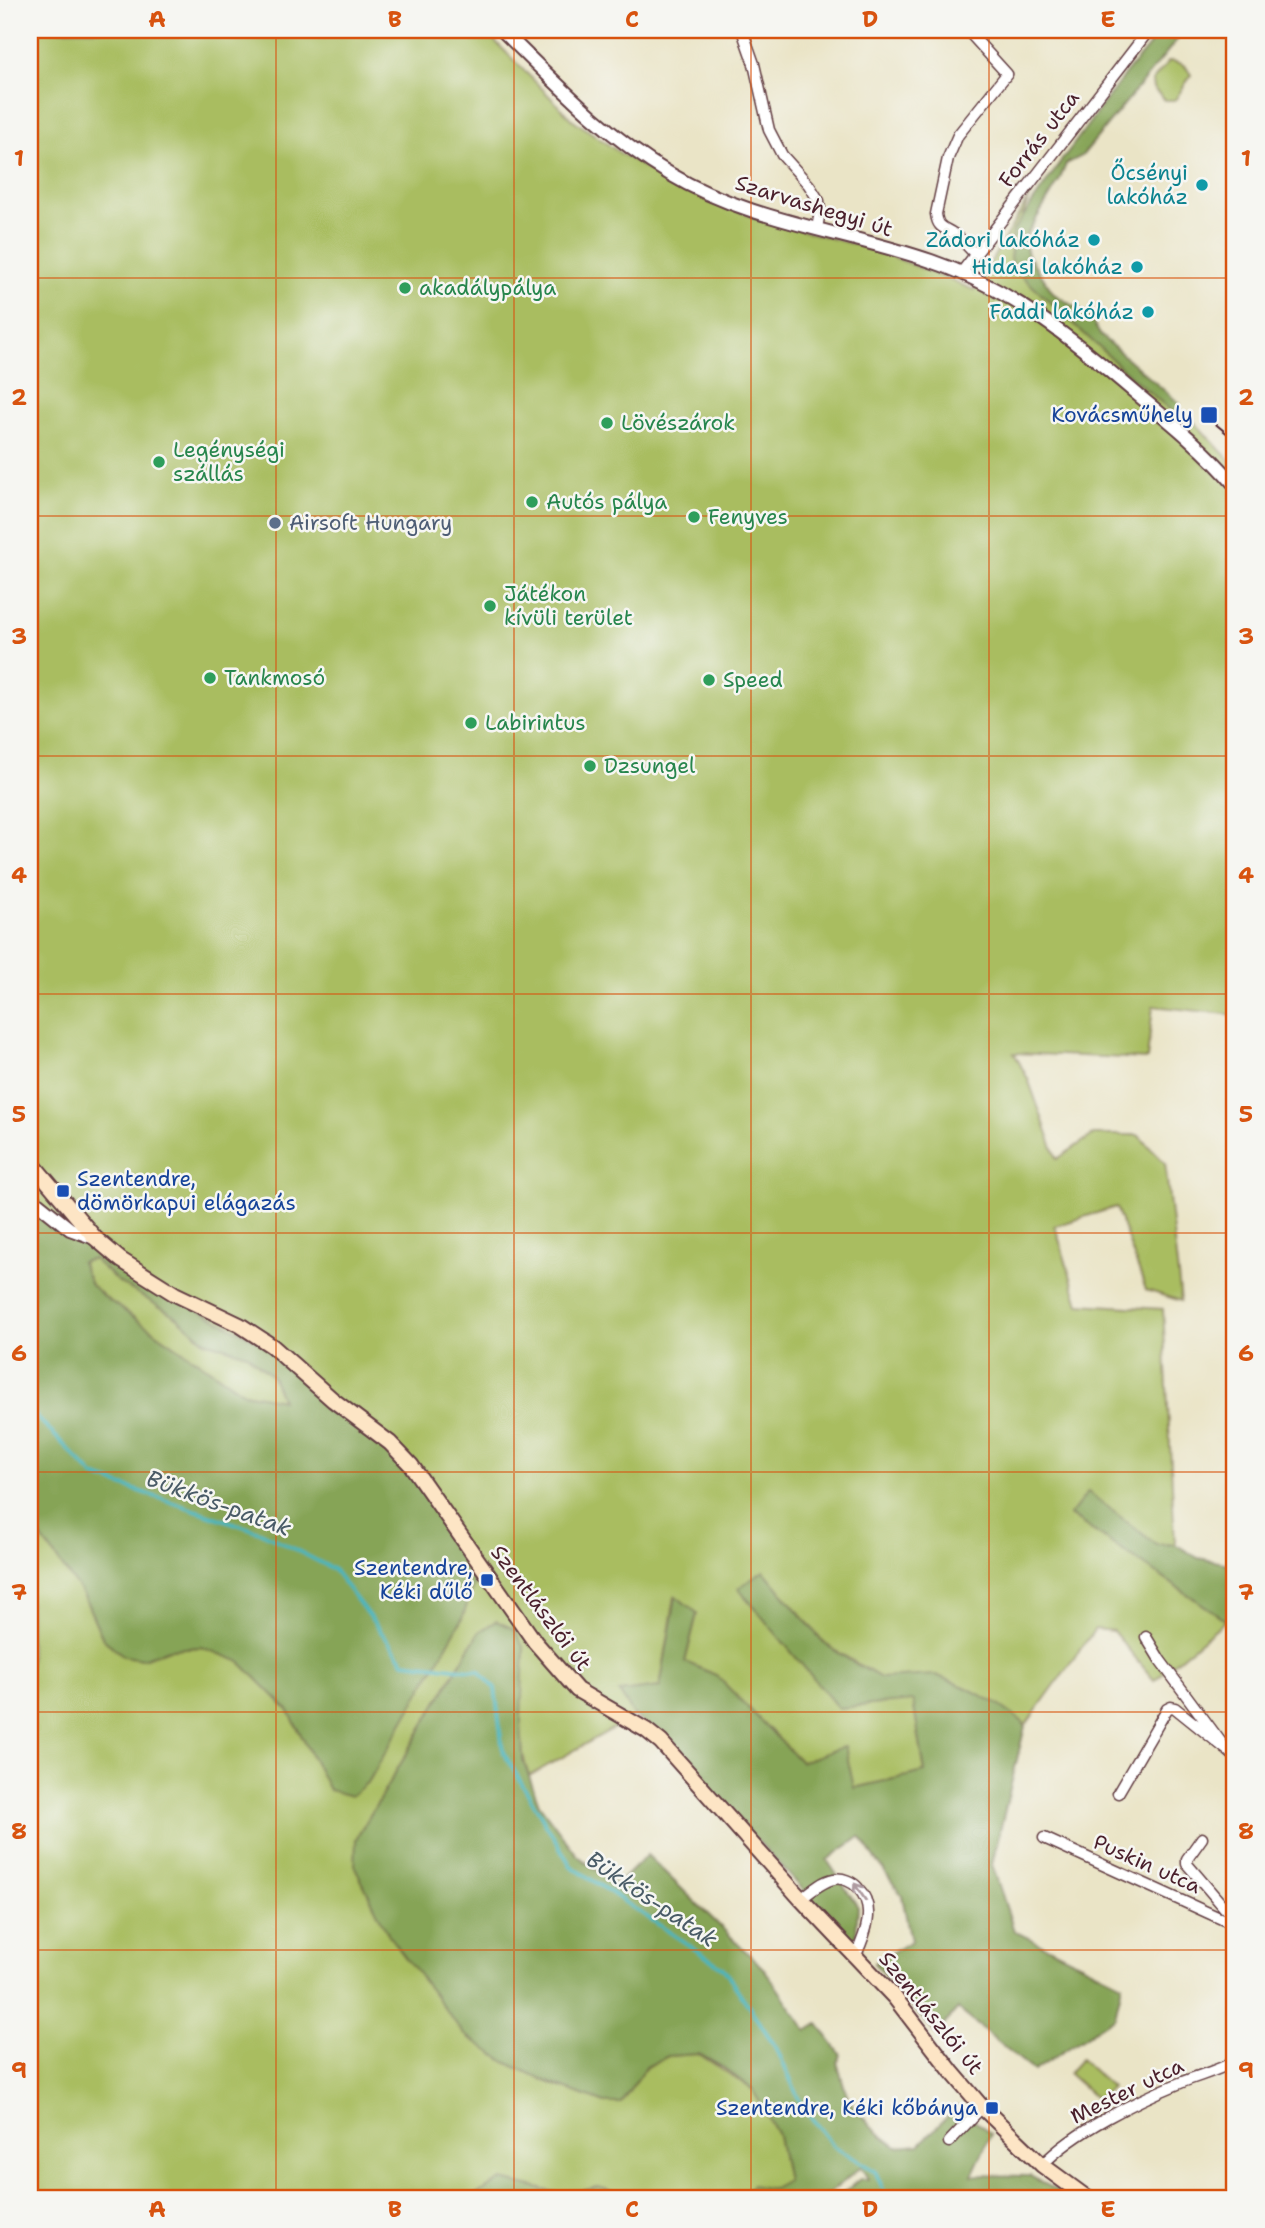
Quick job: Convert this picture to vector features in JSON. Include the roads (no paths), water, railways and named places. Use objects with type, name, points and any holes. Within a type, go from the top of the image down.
[{"type":"main road","name":"Szentlászlói út","points":[[30,1161],[95,1238],[144,1276],[240,1325],[272,1346],[333,1400],[390,1443],[411,1465],[535,1642],[578,1690],[646,1730],[661,1742],[801,1899],[895,1998],[982,2107],[1042,2165],[1087,2198]]},
{"type":"street","name":"Szarvashegyi út","points":[[502,30],[585,112],[627,146],[672,175],[758,212],[923,258],[961,273],[1013,299],[1060,331],[1183,432],[1235,485]]},
{"type":"street","points":[[742,30],[754,64],[769,130],[782,155],[809,185],[819,201],[817,229]]},
{"type":"street","points":[[967,30],[1007,75],[958,135],[948,158],[936,214],[938,224],[943,230],[954,233],[975,254]]},
{"type":"street","name":"Forrás utca","points":[[961,273],[1149,30]]},
{"type":"street","points":[[30,1198],[70,1228],[95,1238]]},
{"type":"street","points":[[1146,1637],[1226,1749]]},
{"type":"street","points":[[1118,1793],[1171,1707],[1235,1757]]},
{"type":"street","name":"Puskin utca","points":[[1044,1838],[1235,1922]]},
{"type":"street","name":"Puskin utca","points":[[1202,1839],[1187,1859],[1187,1864],[1213,1891],[1235,1922]]},
{"type":"street","points":[[801,1899],[835,1878],[853,1882],[865,1895],[868,1912],[865,1934],[856,1955]]},
{"type":"street","name":"Mester utca","points":[[1042,2165],[1064,2144],[1102,2121],[1181,2082],[1223,2068],[1235,2061]]},
{"type":"street","points":[[948,2142],[982,2107]]},
{"type":"waterway","name":"Bükkös-patak","points":[[30,1410],[94,1476],[263,1533],[333,1569],[404,1662],[479,1671],[495,1688],[503,1752],[571,1866],[723,1968],[776,2047],[801,2104],[833,2146],[875,2171],[887,2198]]},
{"type":"waterway","name":"Bükkös-patak","points":[[975,2198],[1002,2192],[1017,2193],[1029,2198]]},
{"type":"tram line","points":[[1201,412],[1235,440]]},
{"type":"place","name":"Őcsényi lakóház","points":[[1202,185]]},
{"type":"place","name":"Zádori lakóház","points":[[1094,240]]},
{"type":"place","name":"Hidasi lakóház","points":[[1137,267]]},
{"type":"place","name":"akadálypálya","points":[[405,288]]},
{"type":"place","name":"Faddi lakóház","points":[[1148,312]]},
{"type":"place","name":"Kovácsműhely","points":[[1209,415]]},
{"type":"place","name":"Lövészárok","points":[[607,423]]},
{"type":"place","name":"Legénységi szállás","points":[[159,462]]},
{"type":"place","name":"Autós pálya","points":[[532,502]]},
{"type":"place","name":"Fenyves","points":[[694,517]]},
{"type":"place","name":"Airsoft Hungary","points":[[275,523]]},
{"type":"place","name":"Játékon kívüli terület","points":[[490,606]]},
{"type":"place","name":"Tankmosó","points":[[210,678]]},
{"type":"place","name":"Speed","points":[[709,680]]},
{"type":"place","name":"Labirintus","points":[[471,723]]},
{"type":"place","name":"Dzsungel","points":[[590,766]]},
{"type":"place","name":"Szentendre, dömörkapui elágazás","points":[[63,1191]]},
{"type":"place","name":"Szentendre, Kéki dűlő","points":[[487,1580]]},
{"type":"place","name":"Szentendre, Kéki kőbánya","points":[[992,2108]]}]
